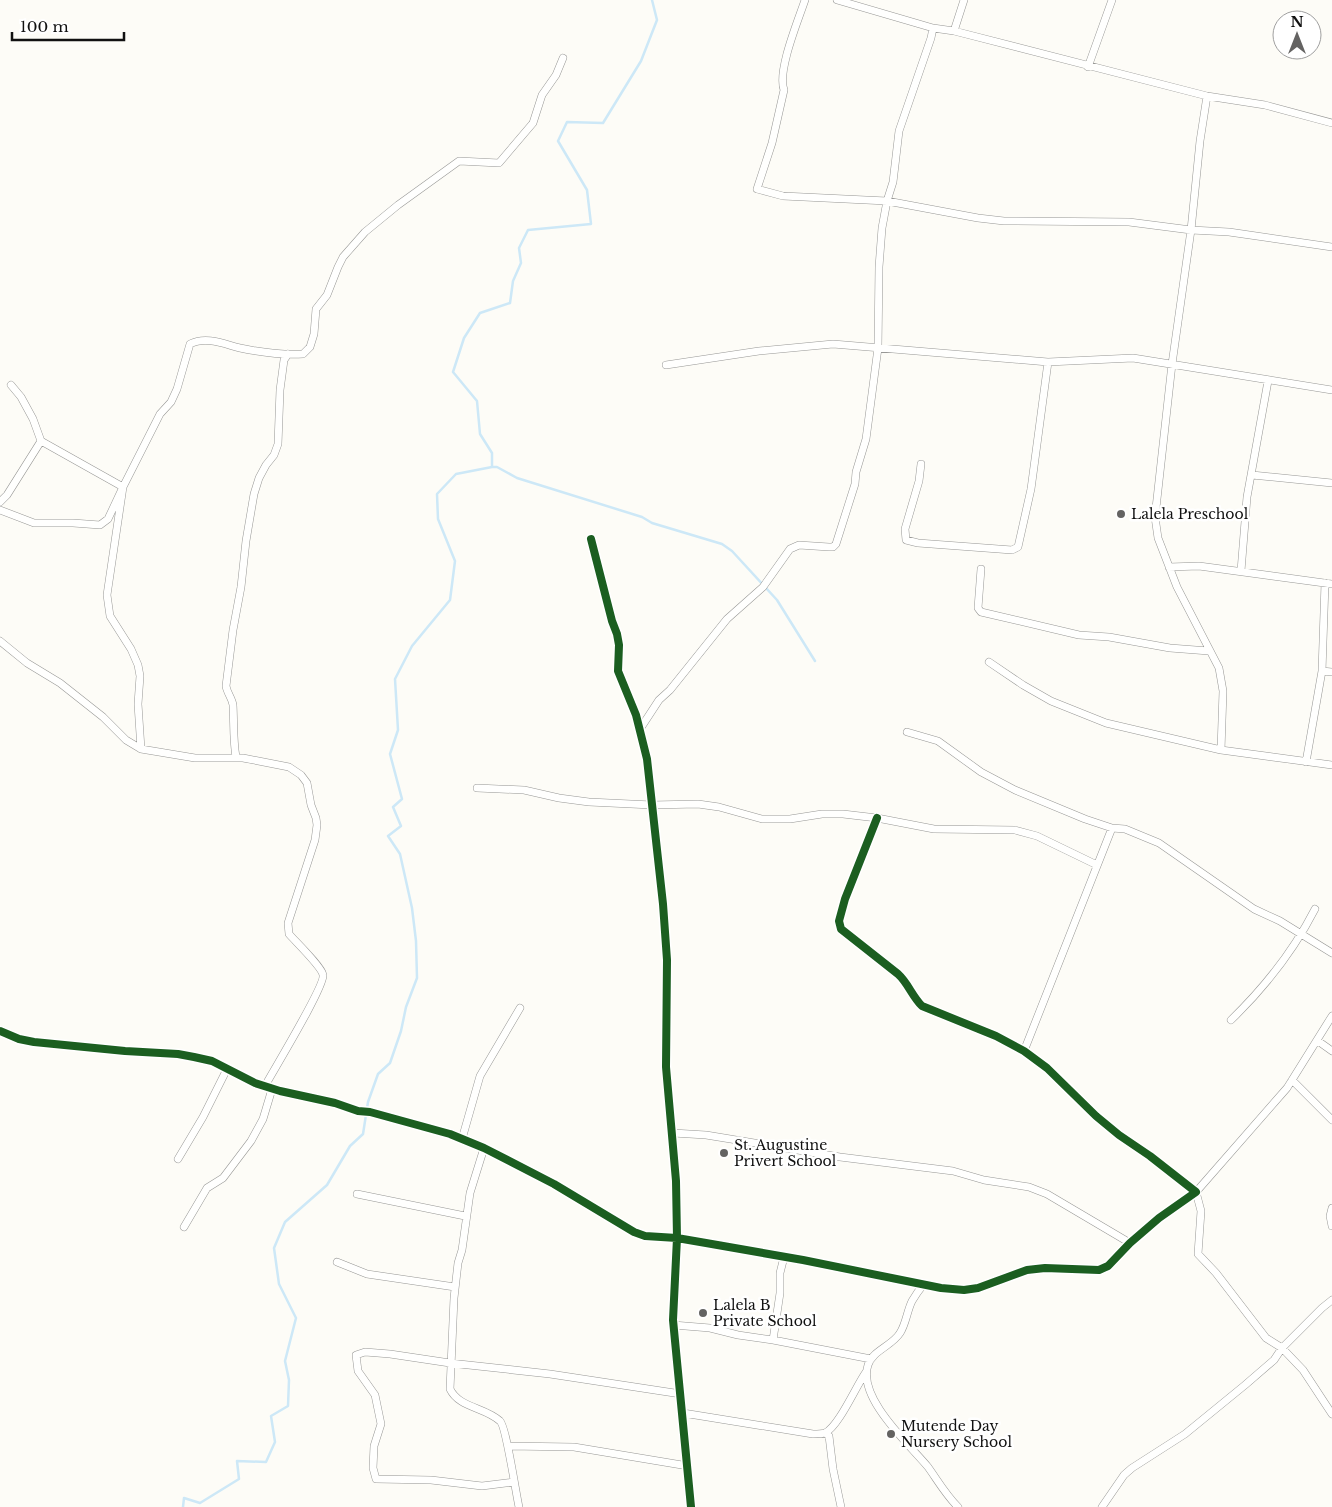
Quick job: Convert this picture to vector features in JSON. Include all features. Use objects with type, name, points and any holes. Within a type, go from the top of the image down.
[{"type":"street","points":[[805,0],[782,70],[784,90],[772,143],[757,189],[783,196],[887,201],[1004,221],[1129,222],[1191,230],[1229,232],[1332,247]]},
{"type":"street","points":[[837,0],[933,28],[954,31],[1088,67],[1207,96],[1265,105],[1332,124]]},
{"type":"street","points":[[954,31],[964,0]]},
{"type":"street","points":[[1088,67],[1112,0]]},
{"type":"street","points":[[640,729],[658,700],[670,690],[727,619],[764,587],[790,549],[799,545],[828,547],[836,544],[855,484],[856,472],[866,439],[878,348],[879,267],[882,228],[893,182],[900,131],[932,38],[933,28]]},
{"type":"street","points":[[0,510],[34,523],[73,522],[100,525],[108,519],[122,487],[160,414],[171,402],[177,389],[190,344],[208,340],[242,348],[302,354],[310,347],[314,334],[316,309],[328,295],[343,257],[365,232],[398,205],[459,161],[499,163],[533,123],[542,95],[556,74],[563,58]]},
{"type":"street","points":[[1207,96],[1172,364],[1155,517],[1158,538],[1169,567],[1219,668],[1223,691],[1221,750]]},
{"type":"street","points":[[666,366],[758,351],[833,344],[1048,362],[1133,358],[1332,390]]},
{"type":"street","points":[[236,758],[233,741],[233,703],[226,686],[233,630],[254,494],[266,464],[274,455],[278,444],[280,390],[284,360],[288,354]]},
{"type":"street","points":[[921,464],[919,481],[904,529],[906,540],[918,543],[1012,550],[1018,547],[1031,489],[1048,362]]},
{"type":"street","points":[[1241,571],[1247,497],[1268,381]]},
{"type":"street","points":[[11,385],[21,397],[41,441],[122,487]]},
{"type":"street","points":[[0,502],[7,495],[41,441]]},
{"type":"street","points":[[1252,475],[1332,483]]},
{"type":"street","points":[[122,487],[107,595],[110,616],[138,665],[140,676],[138,704],[141,749]]},
{"type":"street","points":[[591,539],[617,634],[619,645],[618,672],[636,716],[647,759],[663,904],[666,960],[666,1067],[673,1133],[677,1238],[673,1325],[692,1507]]},
{"type":"street","points":[[1169,567],[1199,566],[1329,584],[1322,671],[1306,762]]},
{"type":"street","points":[[981,569],[978,608],[981,612],[1079,635],[1109,637],[1170,648],[1209,651]]},
{"type":"street","points":[[0,640],[27,664],[60,683],[103,717],[126,740],[141,749],[195,758],[236,758],[289,768],[301,775],[307,783],[310,805],[317,825],[315,840],[293,906],[288,930],[293,939],[321,970],[323,978],[314,1000],[268,1088],[263,1119],[251,1141],[223,1178],[207,1188],[184,1227]]},
{"type":"street","points":[[989,662],[1051,701],[1106,723],[1221,750],[1332,765]]},
{"type":"street","points":[[1322,671],[1332,672]]},
{"type":"street","points":[[907,732],[938,741],[980,772],[1015,790],[1112,828],[1125,829],[1159,843],[1254,909],[1302,934],[1332,953]]},
{"type":"street","points":[[477,788],[514,788],[558,798],[589,802],[705,805],[762,819],[790,819],[822,814],[843,814],[877,818],[934,829],[1004,829],[1026,832],[1049,841],[1097,865]]},
{"type":"street","points":[[877,818],[845,899],[839,921],[841,929],[898,974],[906,982],[916,1000],[922,1006],[981,1030],[1024,1051],[1047,1068],[1096,1116],[1196,1192],[1202,1211],[1198,1254],[1216,1272],[1266,1338],[1282,1348],[1303,1370],[1332,1414]]},
{"type":"street","points":[[1024,1051],[1112,828]]},
{"type":"street","points":[[1231,1020],[1256,997],[1269,981],[1302,934],[1315,909]]},
{"type":"street","points":[[462,1139],[480,1076],[520,1008]]},
{"type":"street","points":[[0,1031],[19,1039],[34,1042],[178,1054],[212,1062],[268,1088],[336,1103],[462,1139],[484,1148],[570,1193],[634,1232],[645,1236],[677,1238],[923,1285],[964,1290],[978,1288],[1027,1270],[1045,1268],[1099,1270],[1108,1266],[1130,1243],[1159,1218],[1196,1192],[1241,1142],[1292,1080],[1332,1016]]},
{"type":"street","points":[[1318,1041],[1332,1051]]},
{"type":"street","points":[[178,1159],[204,1117],[227,1069]]},
{"type":"street","points":[[1292,1080],[1332,1120]]},
{"type":"street","points":[[673,1133],[706,1135],[840,1157],[953,1171],[984,1180],[1029,1187],[1048,1194],[1130,1243]]},
{"type":"street","points":[[484,1148],[470,1192],[465,1216],[462,1250],[458,1263],[450,1363],[450,1389],[457,1400],[483,1411],[502,1422],[505,1429],[519,1507]]},
{"type":"street","points":[[356,1194],[465,1216]]},
{"type":"street","points":[[1332,1208],[1330,1216],[1332,1226]]},
{"type":"street","points":[[773,1340],[780,1293],[780,1272],[784,1257]]},
{"type":"street","points":[[337,1262],[367,1274],[455,1287]]},
{"type":"street","points":[[683,1413],[813,1434],[826,1433],[844,1410],[866,1372],[871,1359],[901,1332],[912,1300],[923,1285]]},
{"type":"street","points":[[1102,1507],[1124,1475],[1185,1434],[1274,1360],[1282,1348],[1332,1300]]},
{"type":"street","points":[[673,1325],[710,1328],[738,1336],[773,1340],[871,1359]]},
{"type":"street","points":[[514,1482],[482,1486],[431,1480],[376,1479],[373,1468],[374,1446],[381,1424],[375,1394],[358,1371],[356,1355],[364,1352],[390,1354],[680,1394]]},
{"type":"street","points":[[866,1372],[867,1381],[874,1397],[890,1425],[927,1466],[958,1507]]},
{"type":"street","points":[[826,1433],[829,1436],[833,1469],[841,1507]]},
{"type":"street","points":[[508,1446],[574,1447],[688,1466]]},
{"type":"waterway","points":[[183,1507],[184,1498],[200,1503],[239,1479],[237,1461],[266,1462],[275,1442],[271,1416],[288,1406],[289,1380],[285,1361],[296,1318],[279,1284],[274,1248],[285,1222],[327,1185],[350,1146],[363,1134],[368,1102],[378,1074],[390,1063],[401,1031],[406,1007],[417,978],[416,941],[412,908],[400,854],[388,836],[401,826],[393,807],[402,799],[390,754],[398,730],[395,679],[412,646],[450,600],[455,561],[438,519],[437,494],[456,474],[492,467],[492,453],[480,434],[477,401],[453,372],[464,338],[480,313],[510,303],[513,281],[521,263],[519,248],[528,230],[591,224],[587,190],[558,141],[567,122],[603,123],[641,61],[657,20],[652,0]]},
{"type":"waterway","points":[[492,467],[497,467],[517,478],[722,544],[732,551],[777,600],[815,661]]},
{"type":"cycle path","points":[[591,539],[617,634],[619,645],[618,671],[636,715],[647,759],[663,904],[667,960],[666,1067],[676,1181],[677,1238],[673,1320],[691,1507]]},
{"type":"cycle path","points":[[0,1031],[19,1039],[34,1042],[178,1054],[212,1061],[255,1083],[280,1091],[335,1103],[358,1111],[370,1112],[450,1134],[484,1148],[554,1184],[634,1232],[645,1236],[677,1238],[803,1260],[941,1288],[964,1290],[978,1288],[1027,1270],[1045,1268],[1099,1270],[1108,1266],[1130,1243],[1159,1218],[1196,1192],[1150,1156],[1119,1135],[1096,1116],[1047,1068],[1024,1051],[996,1036],[922,1006],[898,974],[841,929],[839,921],[845,899],[877,818]]},
{"type":"place","name":"Lalela Preschool","points":[[1121,514]]},
{"type":"place","name":"St. Augustine Privert School","points":[[724,1153]]},
{"type":"place","name":"Lalela B Private School","points":[[703,1313]]},
{"type":"place","name":"Mutende Day Nursery School","points":[[891,1434]]}]
